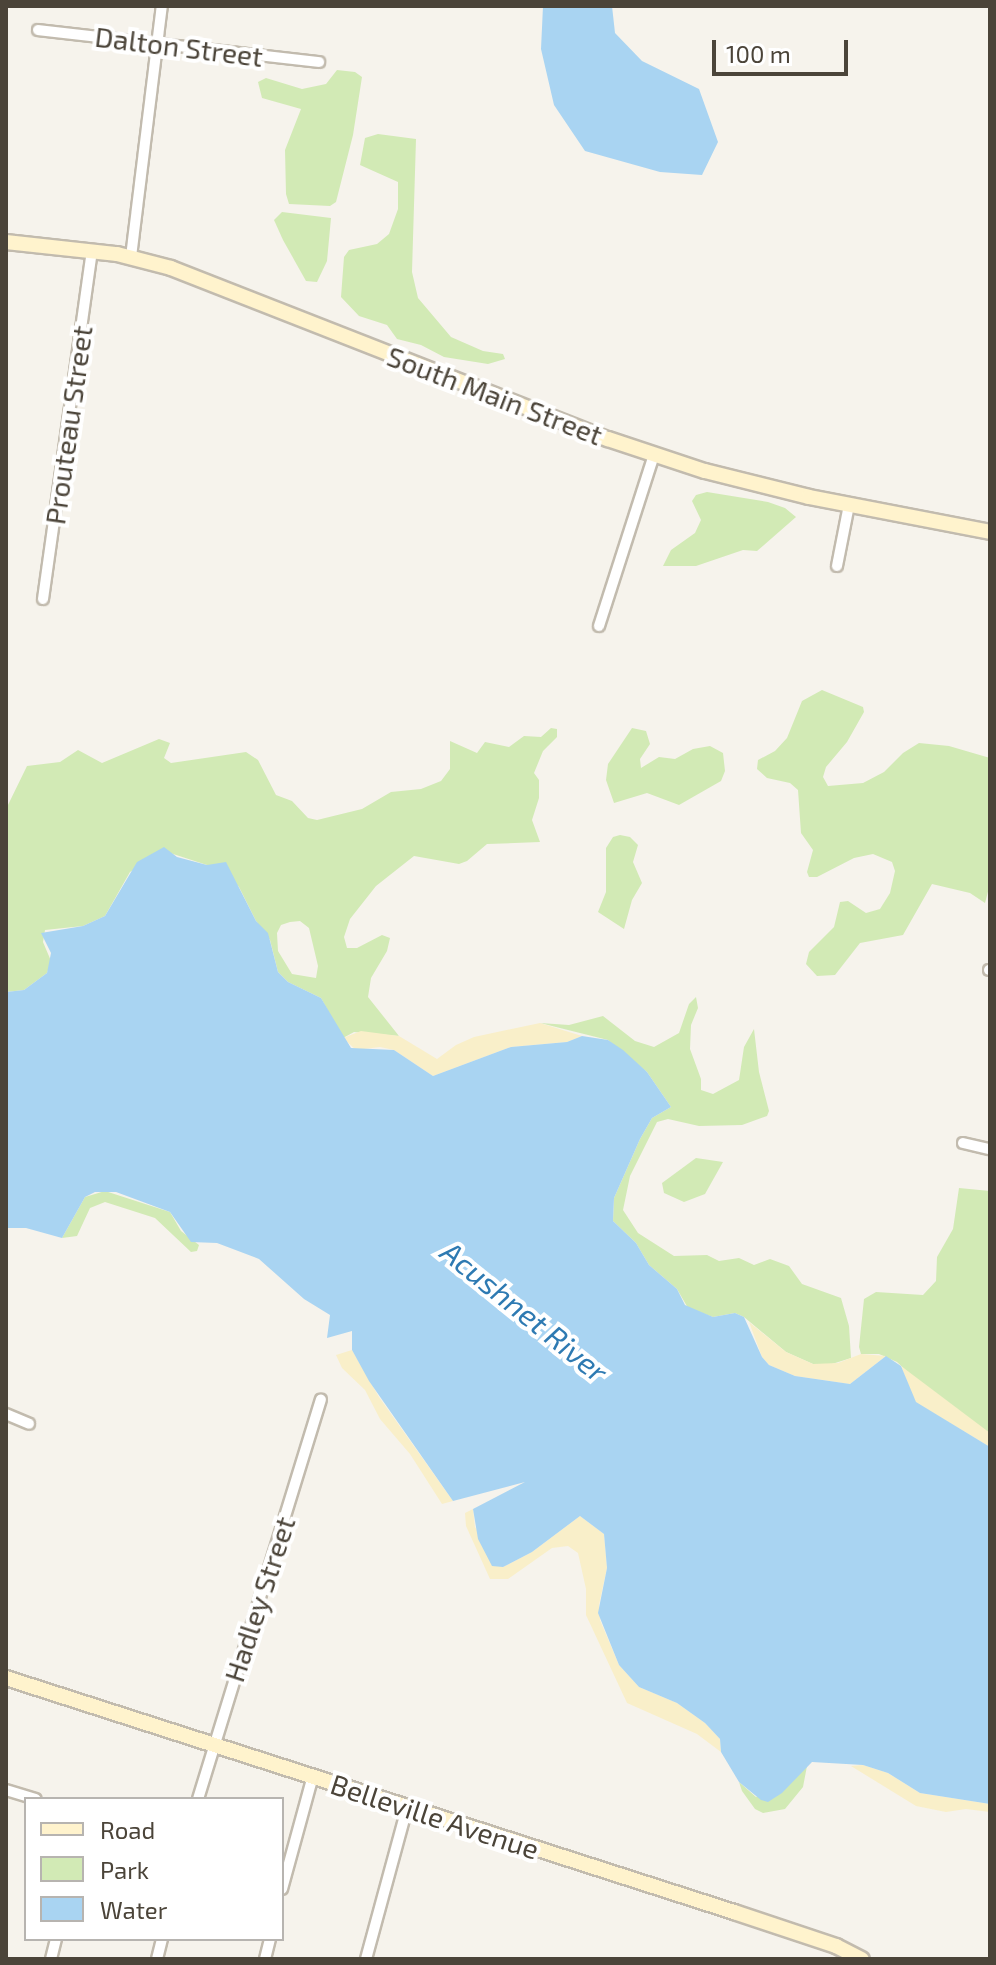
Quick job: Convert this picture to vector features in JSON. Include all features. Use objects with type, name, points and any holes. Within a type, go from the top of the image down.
[{"type":"main road","name":"South Main Street","points":[[6,242],[131,257],[171,268],[654,455],[769,488],[990,532]]},
{"type":"main road","name":"Belleville Avenue","points":[[6,1678],[734,1912],[858,1958]]},
{"type":"street","points":[[131,257],[162,6]]},
{"type":"street","name":"Dalton Street","points":[[38,30],[319,62]]},
{"type":"street","name":"Prouteau Street","points":[[43,599],[92,251]]},
{"type":"street","points":[[599,626],[654,455]]},
{"type":"street","points":[[837,566],[849,505]]},
{"type":"street","points":[[963,1143],[990,1149]]},
{"type":"street","name":"Hadley Street","points":[[199,1797],[212,1744],[321,1400]]},
{"type":"street","points":[[6,1414],[29,1424]]},
{"type":"street","points":[[284,1882],[313,1776]]},
{"type":"street","points":[[6,1790],[29,1797]]},
{"type":"street","points":[[366,1959],[407,1808]]},
{"type":"green space","points":[[337,70],[355,72],[362,77],[353,135],[336,202],[330,206],[289,204],[285,150],[301,109],[262,98],[258,82],[266,78],[302,89],[326,84]]},
{"type":"green space","points":[[378,134],[416,139],[412,272],[418,298],[451,337],[483,351],[503,354],[505,359],[488,364],[444,357],[421,345],[397,339],[387,325],[359,316],[341,297],[344,257],[349,250],[377,244],[389,234],[398,209],[398,182],[360,165],[365,138]]},
{"type":"green space","points":[[282,212],[331,218],[327,261],[317,282],[306,281],[283,240],[274,220]]},
{"type":"green space","points":[[707,492],[768,502],[785,508],[796,517],[757,551],[743,550],[696,566],[663,566],[671,550],[695,533],[701,520],[692,501],[696,495]]},
{"type":"green space","points":[[822,690],[863,707],[864,712],[847,742],[826,767],[823,777],[828,786],[863,783],[884,772],[903,753],[919,743],[949,746],[990,758],[990,884],[985,903],[970,893],[932,884],[903,935],[860,943],[835,975],[817,976],[806,964],[809,952],[834,927],[840,902],[848,901],[866,913],[880,909],[890,893],[895,871],[892,862],[873,854],[854,858],[817,877],[809,877],[807,872],[813,850],[801,833],[798,790],[790,783],[767,778],[757,769],[758,760],[775,751],[787,738],[802,701]]},
{"type":"green space","points":[[551,728],[557,729],[557,737],[543,751],[534,773],[539,780],[539,798],[532,820],[540,842],[487,844],[459,864],[414,856],[376,886],[350,919],[344,937],[347,948],[357,948],[382,935],[390,938],[387,951],[371,978],[368,997],[399,1036],[354,1032],[343,1038],[321,998],[288,982],[278,972],[270,940],[256,921],[239,887],[218,865],[207,865],[170,853],[150,858],[130,872],[105,916],[83,926],[45,930],[43,942],[51,961],[47,973],[24,990],[6,992],[7,807],[27,766],[60,762],[78,750],[102,763],[159,739],[170,743],[164,758],[171,763],[246,752],[258,760],[276,795],[292,801],[308,818],[317,820],[362,809],[391,792],[421,789],[441,781],[450,769],[450,741],[477,753],[485,742],[509,747],[524,736],[541,737]],"holes":[[[300,921],[309,928],[318,966],[316,978],[292,974],[278,951],[277,933],[281,925]]]},
{"type":"green space","points":[[632,728],[646,731],[650,744],[640,759],[641,768],[659,757],[675,759],[693,749],[710,746],[723,753],[725,771],[721,781],[679,805],[647,793],[614,803],[606,780],[608,764]]},
{"type":"green space","points":[[613,837],[630,837],[638,845],[633,862],[642,883],[632,900],[624,929],[598,912],[606,892],[606,848]]},
{"type":"green space","points":[[696,997],[698,1008],[691,1025],[690,1049],[701,1079],[701,1090],[713,1094],[739,1080],[744,1047],[754,1029],[759,1072],[769,1111],[767,1116],[742,1125],[699,1126],[668,1119],[657,1122],[630,1176],[623,1210],[638,1233],[674,1256],[707,1255],[719,1261],[739,1258],[754,1265],[770,1259],[789,1266],[802,1284],[841,1298],[849,1326],[851,1358],[832,1364],[813,1364],[786,1352],[744,1317],[735,1313],[713,1317],[688,1308],[677,1289],[649,1265],[636,1243],[613,1221],[614,1198],[640,1139],[652,1118],[671,1107],[647,1072],[608,1040],[540,1023],[569,1025],[603,1016],[635,1041],[654,1047],[679,1033],[689,1004]]},
{"type":"green space","points":[[696,1158],[723,1162],[705,1194],[684,1202],[664,1193],[662,1183]]},
{"type":"green space","points":[[959,1188],[990,1191],[990,1435],[930,1393],[897,1362],[879,1354],[861,1354],[859,1347],[864,1299],[876,1292],[923,1295],[936,1281],[937,1257],[953,1229]]},
{"type":"green space","points":[[105,1191],[170,1212],[181,1231],[199,1245],[197,1251],[191,1252],[155,1218],[105,1202],[90,1208],[77,1236],[62,1238],[85,1197]]},
{"type":"green space","points":[[807,1766],[803,1787],[785,1809],[763,1813],[755,1809],[739,1782],[756,1797]]},
{"type":"sand","points":[[540,1023],[582,1036],[567,1042],[511,1047],[433,1076],[394,1050],[380,1047],[356,1050],[343,1038],[361,1031],[399,1036],[437,1059],[474,1037]]},
{"type":"sand","points":[[749,1322],[786,1352],[813,1364],[838,1363],[861,1354],[886,1356],[850,1384],[795,1376],[769,1365],[762,1357]]},
{"type":"sand","points":[[352,1350],[379,1397],[453,1501],[442,1504],[410,1454],[380,1419],[365,1390],[342,1368],[336,1355]]},
{"type":"sand","points":[[901,1366],[990,1433],[990,1447],[915,1402]]},
{"type":"sand","points":[[473,1509],[475,1527],[503,1567],[532,1552],[580,1516],[604,1534],[607,1568],[599,1605],[600,1620],[619,1665],[639,1687],[677,1703],[705,1723],[720,1739],[721,1752],[697,1734],[627,1703],[586,1615],[586,1589],[578,1553],[568,1546],[552,1548],[508,1579],[490,1579],[466,1526],[465,1513]]},
{"type":"sand","points":[[863,1765],[888,1773],[920,1793],[990,1804],[990,1812],[966,1809],[946,1812],[916,1806],[851,1766]]},
{"type":"water","points":[[543,6],[612,6],[615,33],[642,61],[699,89],[718,142],[702,175],[660,172],[585,151],[554,105],[541,49]]},
{"type":"water","name":"Acushnet River","points":[[164,847],[177,857],[207,865],[226,862],[256,921],[268,933],[278,972],[288,982],[321,998],[351,1048],[394,1050],[433,1076],[511,1047],[567,1042],[582,1036],[608,1040],[623,1050],[647,1072],[671,1107],[652,1118],[640,1139],[614,1198],[613,1221],[636,1243],[649,1265],[677,1289],[685,1305],[713,1317],[735,1313],[744,1317],[762,1357],[769,1365],[795,1376],[850,1384],[886,1356],[901,1366],[916,1402],[990,1447],[990,1804],[920,1793],[888,1773],[863,1765],[812,1762],[782,1793],[768,1802],[761,1800],[739,1782],[721,1752],[720,1739],[705,1723],[677,1703],[639,1687],[619,1665],[598,1613],[607,1568],[604,1534],[580,1516],[532,1552],[503,1567],[492,1566],[478,1539],[473,1509],[525,1482],[453,1501],[369,1381],[352,1350],[352,1331],[327,1338],[330,1315],[304,1299],[259,1259],[217,1243],[191,1242],[170,1212],[116,1192],[95,1192],[85,1197],[62,1238],[26,1228],[6,1228],[6,992],[24,990],[47,973],[51,953],[41,933],[83,926],[105,916],[137,862]]}]
